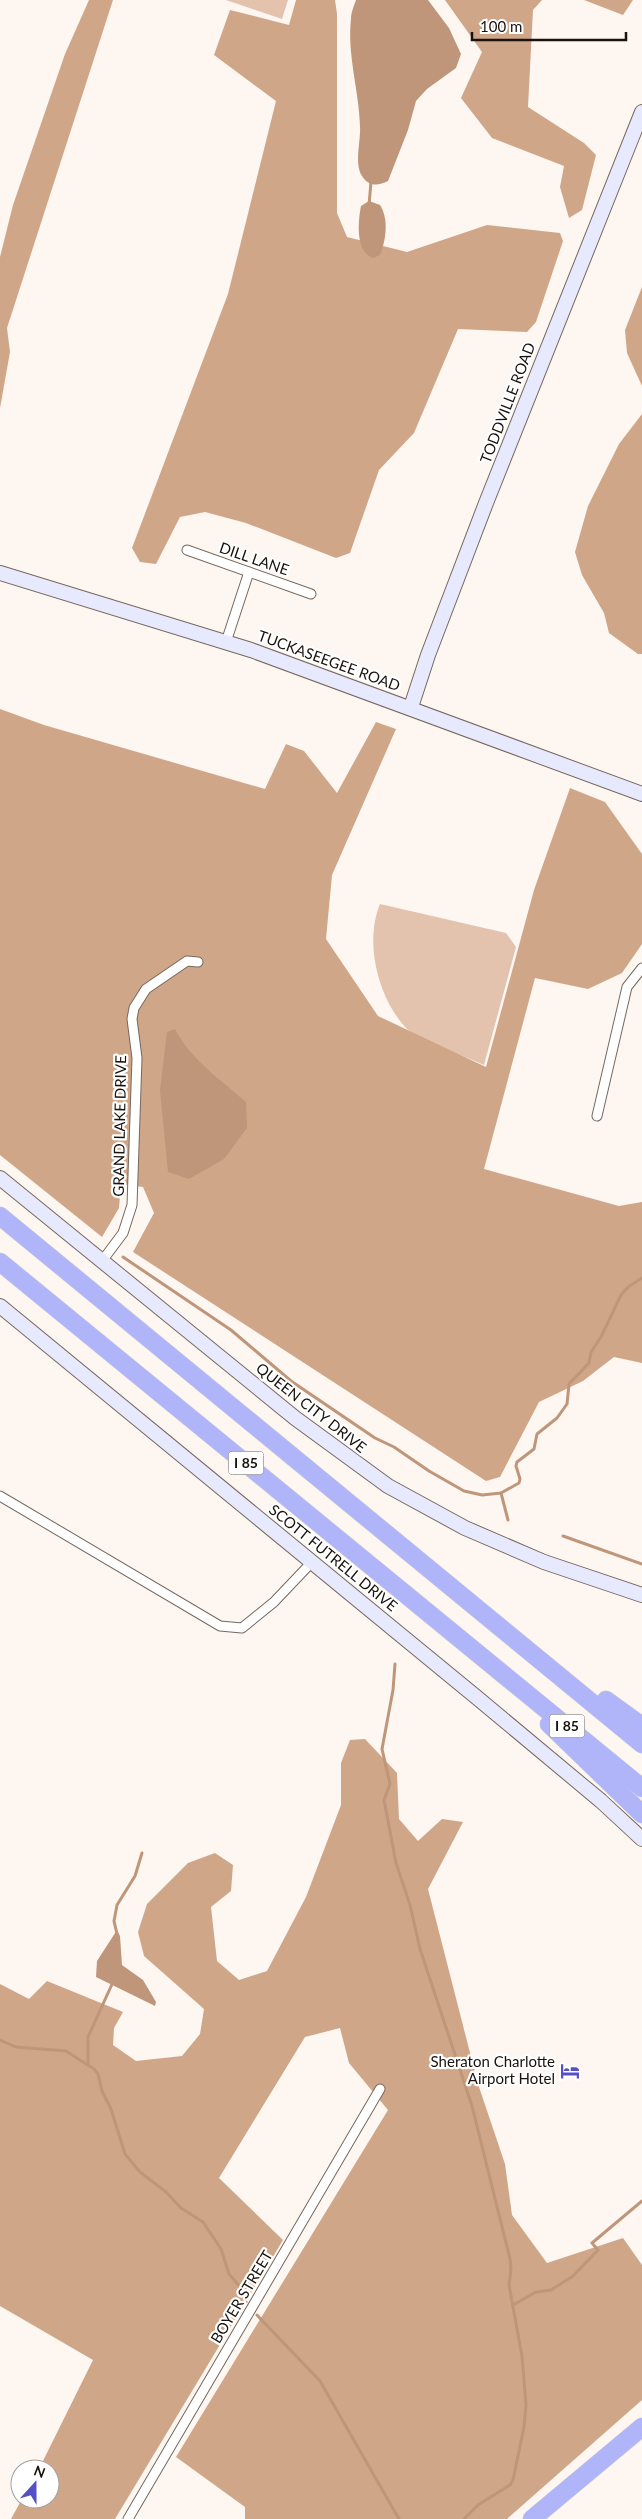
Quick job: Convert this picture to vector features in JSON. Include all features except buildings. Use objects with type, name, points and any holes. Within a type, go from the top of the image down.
[{"type":"highway","name":"I 85","points":[[0,1216],[479,1608],[642,1744]]},
{"type":"highway","name":"I 85","points":[[0,1262],[642,1788]]},
{"type":"highway","points":[[479,1608],[642,1726]]},
{"type":"highway","points":[[492,1664],[571,1746],[642,1814]]},
{"type":"highway","points":[[532,2519],[642,2427]]},
{"type":"street","name":"TODDVILLE ROAD","points":[[410,707],[496,476],[642,112]]},
{"type":"street","name":"DILL LANE","points":[[187,550],[311,594]]},
{"type":"street","name":"TUCKASEEGEE ROAD","points":[[0,572],[226,642],[410,707],[642,794]]},
{"type":"street","points":[[226,642],[249,572]]},
{"type":"street","name":"GRAND LAKE DRIVE","points":[[102,1261],[123,1233],[132,1205],[137,1058],[132,1019],[134,1008],[142,994],[154,983],[188,961],[198,962]]},
{"type":"street","points":[[597,1116],[627,987],[642,968]]},
{"type":"street","name":"QUEEN CITY DRIVE","points":[[0,1178],[295,1418],[388,1486],[465,1528],[538,1560],[642,1595]]},
{"type":"street","name":"SCOTT FUTRELL DRIVE","points":[[0,1306],[571,1776],[642,1839]]},
{"type":"street","points":[[0,1496],[220,1626],[242,1628],[274,1602],[312,1562]]},
{"type":"street","name":"BOYER STREET","points":[[128,2519],[380,2089]]},
{"type":"shaded area","points":[[89,0],[113,0],[7,328],[10,352],[0,408],[0,257],[13,205],[65,54]]},
{"type":"shaded area","points":[[226,0],[288,0],[282,19]]},
{"type":"shaded area","points":[[296,0],[335,0],[337,14],[337,213],[347,237],[407,252],[487,225],[560,233],[563,241],[536,322],[527,332],[458,329],[414,433],[379,470],[350,553],[336,558],[246,523],[205,512],[180,517],[156,564],[140,562],[132,548],[228,294],[276,101],[214,55],[230,10],[289,25]]},
{"type":"shaded area","points":[[356,0],[428,0],[449,28],[461,54],[456,68],[427,89],[416,101],[408,130],[388,181],[377,185],[365,180],[358,165],[359,113],[350,32]]},
{"type":"shaded area","points":[[445,0],[542,0],[533,10],[528,107],[584,143],[596,155],[582,210],[569,218],[560,187],[564,166],[492,138],[461,98],[482,52]]},
{"type":"shaded area","points":[[584,0],[633,0],[623,15]]},
{"type":"shaded area","points":[[369,201],[380,205],[386,223],[384,243],[380,255],[373,258],[367,255],[363,249],[359,235],[361,206]]},
{"type":"shaded area","points":[[642,287],[642,386],[627,353],[625,330]]},
{"type":"shaded area","points":[[642,414],[642,654],[638,654],[609,633],[604,613],[582,575],[575,552],[588,506],[619,444]]},
{"type":"shaded area","points":[[0,709],[44,725],[265,789],[286,744],[304,751],[337,793],[376,722],[396,729],[332,875],[326,939],[378,1016],[486,1067],[534,890],[570,788],[605,802],[642,854],[642,944],[622,973],[588,989],[535,978],[484,1169],[619,1206],[642,1202],[642,1363],[614,1357],[583,1381],[539,1402],[500,1477],[486,1481],[133,1252],[154,1213],[143,1187],[121,1184],[119,1208],[102,1237],[0,1155]]},
{"type":"shaded area","points":[[380,904],[506,933],[516,947],[484,1065],[412,1033],[397,1017],[381,986],[374,952],[373,935],[375,919]]},
{"type":"shaded area","points":[[175,1029],[181,1040],[197,1059],[246,1102],[247,1128],[224,1159],[189,1179],[168,1172],[160,1090],[167,1032]]},
{"type":"shaded area","points":[[365,1739],[397,1773],[399,1819],[418,1841],[442,1819],[463,1822],[428,1889],[478,2084],[505,2164],[512,2215],[547,2263],[623,2238],[642,2265],[642,2400],[507,2519],[245,2519],[245,2507],[176,2457],[388,2110],[349,2063],[340,2028],[305,2037],[219,2178],[283,2240],[115,2519],[11,2519],[16,2509],[60,2509],[60,2459],[44,2459],[93,2360],[0,2306],[0,1984],[29,1999],[47,1981],[123,2012],[114,2028],[113,2045],[136,2061],[182,2056],[200,2034],[204,2009],[144,1956],[138,1932],[147,1904],[188,1863],[215,1853],[233,1865],[231,1891],[211,1907],[217,1961],[239,1980],[267,1971],[306,1897],[341,1805],[341,1763],[350,1740]]},
{"type":"shaded area","points":[[117,1930],[120,1936],[122,1965],[143,1980],[156,2002],[155,2006],[96,1977],[97,1961]]},
{"type":"waterway","points":[[369,205],[371,182]]},
{"type":"waterway","points":[[123,1257],[231,1330],[291,1381],[375,1438],[394,1447],[429,1471],[464,1491],[482,1495],[501,1493],[519,1483],[517,1462],[534,1449],[537,1434],[557,1418],[567,1404],[569,1384],[589,1363],[591,1352],[601,1337],[621,1295],[628,1287],[642,1278]]},
{"type":"waterway","points":[[501,1493],[508,1520]]},
{"type":"waterway","points":[[563,1536],[642,1564]]},
{"type":"waterway","points":[[395,1664],[393,1690],[382,1749],[390,1784],[384,1800],[396,1863],[410,1905],[420,1949],[472,2106],[510,2259],[509,2285],[522,2356],[526,2405],[524,2427],[513,2480],[510,2485],[478,2505],[464,2519]]},
{"type":"waterway","points":[[117,1934],[114,1921],[117,1905],[135,1876],[142,1853]]},
{"type":"waterway","points":[[88,2065],[88,2037],[113,1982]]},
{"type":"waterway","points":[[0,2040],[16,2047],[66,2051],[94,2069],[98,2074],[102,2091],[111,2109],[125,2154],[140,2172],[166,2192],[181,2208],[203,2222],[221,2249],[229,2274],[241,2288],[246,2302]]},
{"type":"waterway","points":[[513,2305],[536,2292],[551,2290],[573,2276],[598,2250],[592,2243],[642,2201]]},
{"type":"waterway","points":[[257,2315],[320,2381],[399,2519]]},
{"type":"place","name":"Sheraton Charlotte Airport Hotel","points":[[570,2071]]}]
